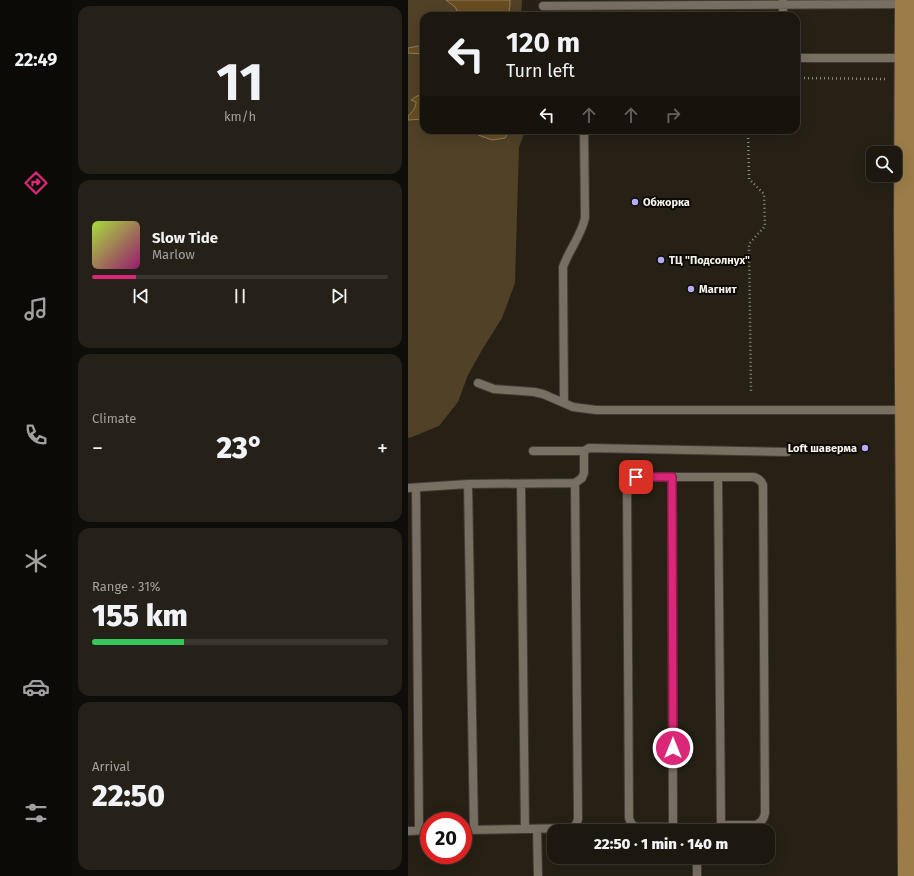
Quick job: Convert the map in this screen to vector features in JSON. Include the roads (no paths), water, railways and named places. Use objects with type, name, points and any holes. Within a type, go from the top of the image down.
[{"type":"main road","points":[[906,2],[910,223],[907,410],[911,720],[909,876]]},
{"type":"lane","points":[[543,6],[783,2],[906,2]]},
{"type":"lane","points":[[800,58],[908,66]]},
{"type":"lane","points":[[564,403],[563,267],[583,227],[584,134]]},
{"type":"lane","points":[[478,383],[494,389],[534,392],[573,407],[596,410],[907,410]]},
{"type":"lane","points":[[534,450],[584,451],[590,448],[787,452]]},
{"type":"lane","points":[[408,831],[419,830],[412,488],[468,484],[575,483],[582,478],[584,473],[584,451]]},
{"type":"lane","points":[[631,824],[629,818],[627,487],[632,478],[636,477],[753,477],[762,481],[763,486],[764,819],[758,824]]},
{"type":"lane","points":[[672,477],[673,824]]},
{"type":"lane","points":[[718,477],[722,824]]},
{"type":"lane","points":[[468,484],[474,830],[571,828],[576,825],[578,819],[575,483]]},
{"type":"lane","points":[[521,484],[525,829]]},
{"type":"lane","points":[[537,829],[538,876]]},
{"type":"lane","points":[[697,864],[697,876]]},
{"type":"place","name":"Обжорка","points":[[635,202]]},
{"type":"place","name":"ТЦ \"Подсолнух\"","points":[[661,260]]},
{"type":"place","name":"Магнит","points":[[691,289]]},
{"type":"place","name":"Loft шаверма","points":[[865,448]]}]
